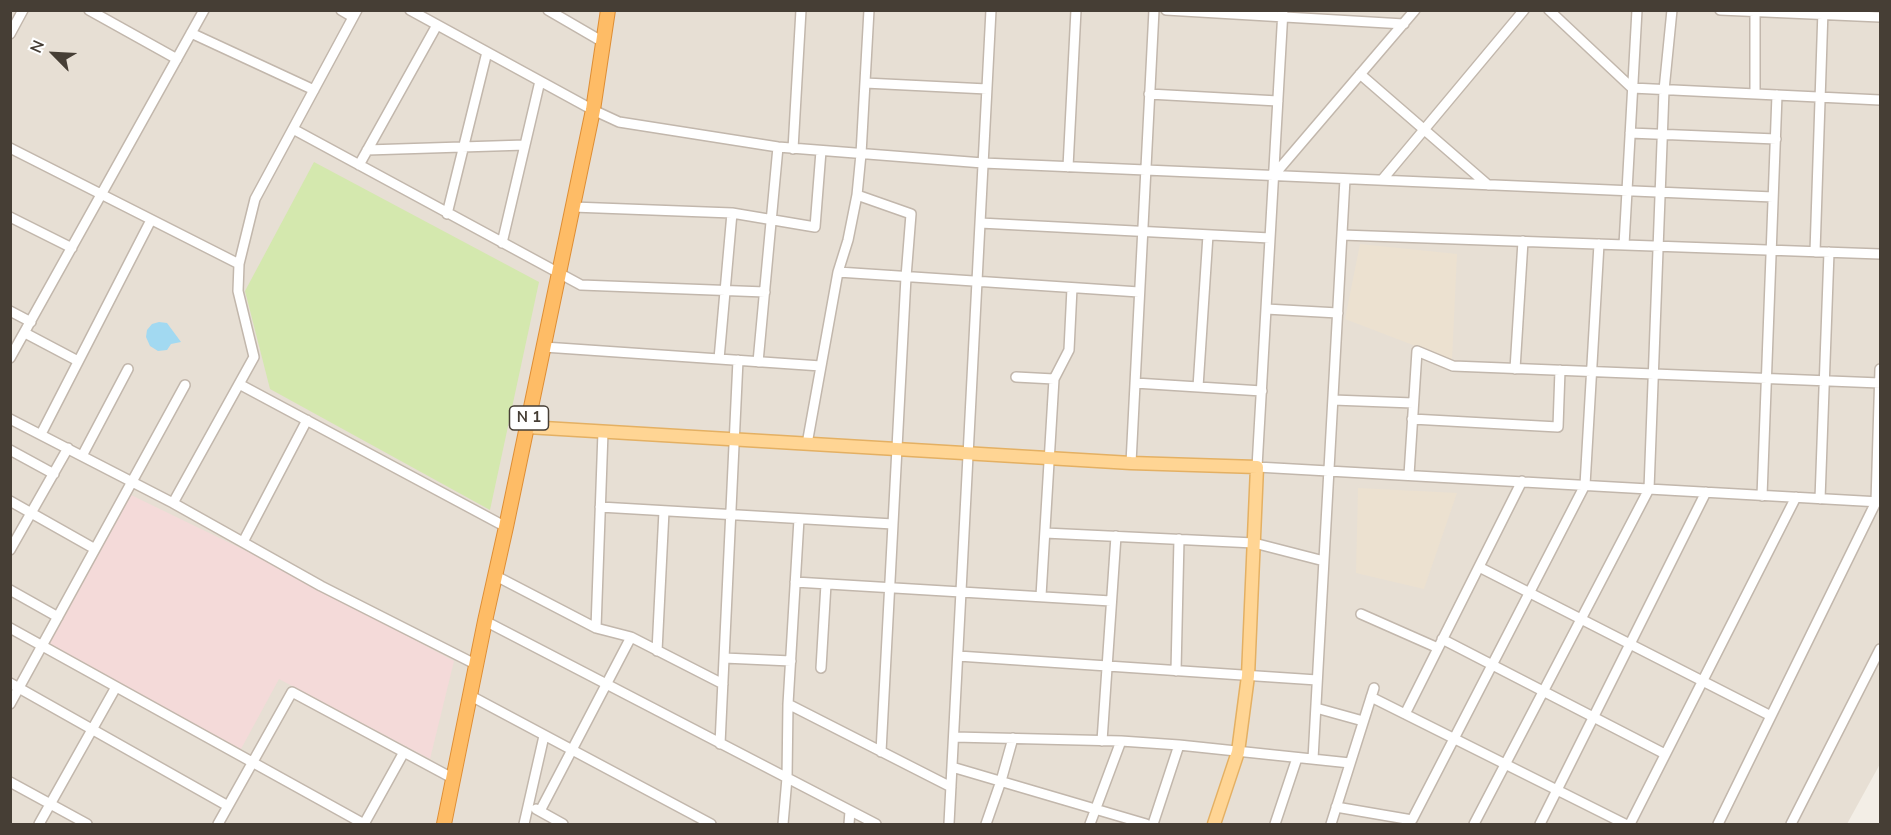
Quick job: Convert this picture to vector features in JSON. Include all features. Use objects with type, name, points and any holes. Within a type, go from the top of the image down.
[{"type":"highway","name":"N 1","points":[[444,825],[484,621],[506,527],[593,110],[608,10]]},
{"type":"main road","points":[[527,427],[1131,463],[1257,467],[1248,676],[1238,752],[1214,825]]},
{"type":"street","points":[[10,34],[23,10]]},
{"type":"street","points":[[89,10],[177,59]]},
{"type":"street","points":[[10,358],[204,10]]},
{"type":"street","points":[[173,503],[254,357],[238,291],[239,264],[255,199],[355,14],[341,10]]},
{"type":"street","points":[[410,10],[593,110],[620,122],[778,147],[983,163],[1773,197]]},
{"type":"street","points":[[548,10],[603,42]]},
{"type":"street","points":[[793,149],[801,10]]},
{"type":"street","points":[[807,444],[838,272],[848,240],[857,195],[869,10]]},
{"type":"street","points":[[949,825],[991,10]]},
{"type":"street","points":[[1068,167],[1076,10]]},
{"type":"street","points":[[1131,463],[1154,10]]},
{"type":"street","points":[[1166,10],[1283,14],[1404,24]]},
{"type":"street","points":[[1274,176],[1415,10]]},
{"type":"street","points":[[1382,180],[1524,10]]},
{"type":"street","points":[[1549,10],[1632,88],[1881,100]]},
{"type":"street","points":[[1624,245],[1636,10]]},
{"type":"street","points":[[1474,825],[1649,489],[1664,90],[1672,10]]},
{"type":"street","points":[[1720,10],[1881,17]]},
{"type":"street","points":[[1755,11],[1755,94]]},
{"type":"street","points":[[1815,252],[1823,13]]},
{"type":"street","points":[[1283,14],[1257,467],[1878,502]]},
{"type":"street","points":[[359,165],[437,25]]},
{"type":"street","points":[[191,33],[314,90]]},
{"type":"street","points":[[447,214],[487,52]]},
{"type":"street","points":[[1360,74],[1488,185]]},
{"type":"street","points":[[501,243],[540,81]]},
{"type":"street","points":[[865,83],[987,89]]},
{"type":"street","points":[[1149,94],[1278,101]]},
{"type":"street","points":[[1762,496],[1777,95]]},
{"type":"street","points":[[293,129],[580,285],[765,292]]},
{"type":"street","points":[[1630,133],[1776,139]]},
{"type":"street","points":[[368,150],[525,145]]},
{"type":"street","points":[[758,362],[778,147]]},
{"type":"street","points":[[10,148],[239,264]]},
{"type":"street","points":[[573,207],[732,213],[815,227],[821,151]]},
{"type":"street","points":[[1313,759],[1345,178]]},
{"type":"street","points":[[857,195],[911,214],[881,752]]},
{"type":"street","points":[[719,359],[732,213]]},
{"type":"street","points":[[10,217],[72,248]]},
{"type":"street","points":[[41,434],[151,219]]},
{"type":"street","points":[[980,223],[1270,238]]},
{"type":"street","points":[[1198,387],[1208,235]]},
{"type":"street","points":[[1342,235],[1881,254]]},
{"type":"street","points":[[1515,369],[1523,241]]},
{"type":"street","points":[[1336,807],[1393,821],[1412,820],[1585,485],[1599,244]]},
{"type":"street","points":[[1820,499],[1829,252]]},
{"type":"street","points":[[838,272],[1139,292]]},
{"type":"street","points":[[1041,597],[1054,380],[1069,351],[1072,288]]},
{"type":"street","points":[[1266,309],[1338,313]]},
{"type":"street","points":[[10,311],[31,322]]},
{"type":"street","points":[[25,333],[78,361]]},
{"type":"street","points":[[544,347],[821,366]]},
{"type":"street","points":[[1408,475],[1417,351],[1453,366],[1880,383]]},
{"type":"street","points":[[720,744],[738,360]]},
{"type":"street","points":[[82,456],[128,369]]},
{"type":"street","points":[[1718,825],[1878,502],[1881,369]]},
{"type":"street","points":[[1412,419],[1558,427],[1560,370]]},
{"type":"street","points":[[1016,377],[1054,380]]},
{"type":"street","points":[[1135,383],[1262,391]]},
{"type":"street","points":[[239,384],[506,527]]},
{"type":"street","points":[[10,704],[15,685],[42,646],[185,385]]},
{"type":"street","points":[[1333,400],[1413,403]]},
{"type":"street","points":[[10,418],[173,503],[321,586],[477,665]]},
{"type":"street","points":[[243,542],[307,420]]},
{"type":"street","points":[[596,628],[603,432]]},
{"type":"street","points":[[10,550],[68,448]]},
{"type":"street","points":[[10,450],[54,474]]},
{"type":"street","points":[[1405,714],[1522,481]]},
{"type":"street","points":[[1540,825],[1706,492]]},
{"type":"street","points":[[1630,825],[1796,497]]},
{"type":"street","points":[[10,501],[95,549]]},
{"type":"street","points":[[600,507],[893,524]]},
{"type":"street","points":[[657,651],[664,511]]},
{"type":"street","points":[[783,825],[799,519]]},
{"type":"street","points":[[1045,532],[1254,543],[1324,561]]},
{"type":"street","points":[[1102,741],[1116,536]]},
{"type":"street","points":[[1176,671],[1179,540]]},
{"type":"street","points":[[1479,567],[1771,716]]},
{"type":"street","points":[[495,576],[596,628],[631,637],[723,684]]},
{"type":"street","points":[[795,582],[1112,601]]},
{"type":"street","points":[[820,668],[826,584]]},
{"type":"street","points":[[10,590],[58,617]]},
{"type":"street","points":[[1361,614],[1492,665],[1665,754]]},
{"type":"street","points":[[484,621],[876,825]]},
{"type":"street","points":[[10,628],[364,824],[404,752]]},
{"type":"street","points":[[540,811],[631,637]]},
{"type":"street","points":[[1791,825],[1881,649]]},
{"type":"street","points":[[958,656],[1317,680]]},
{"type":"street","points":[[724,658],[791,661]]},
{"type":"street","points":[[15,685],[228,806]]},
{"type":"street","points":[[39,825],[116,687]]},
{"type":"street","points":[[218,825],[292,692],[454,779]]},
{"type":"street","points":[[1331,825],[1373,692],[1405,714],[1625,825]]},
{"type":"street","points":[[471,696],[711,825]]},
{"type":"street","points":[[788,705],[951,788]]},
{"type":"street","points":[[1316,708],[1363,721]]},
{"type":"street","points":[[524,825],[544,736]]},
{"type":"street","points":[[954,737],[1121,741],[1350,763]]},
{"type":"street","points":[[986,825],[1013,738]]},
{"type":"street","points":[[1090,825],[1121,741]]},
{"type":"street","points":[[1153,825],[1179,745]]},
{"type":"street","points":[[1275,825],[1297,758]]},
{"type":"street","points":[[952,767],[1146,825]]},
{"type":"street","points":[[10,782],[87,825]]},
{"type":"street","points":[[528,805],[563,825]]},
{"type":"street","points":[[849,825],[850,811]]},
{"type":"shaded area","points":[[10,11],[1880,11],[1880,764],[1847,824],[11,824]]},
{"type":"shaded area","points":[[1360,244],[1457,254],[1452,360],[1345,319]]},
{"type":"shaded area","points":[[1358,488],[1457,493],[1424,589],[1356,573]]},
{"type":"shaded area","points":[[131,495],[269,562],[454,661],[430,759],[279,679],[241,749],[48,645]]},
{"type":"green space","points":[[314,162],[539,282],[490,510],[270,389],[245,291]]},
{"type":"water","points":[[167,323],[181,342],[171,344],[167,350],[158,351],[150,346],[146,337],[147,330],[152,324]]}]
